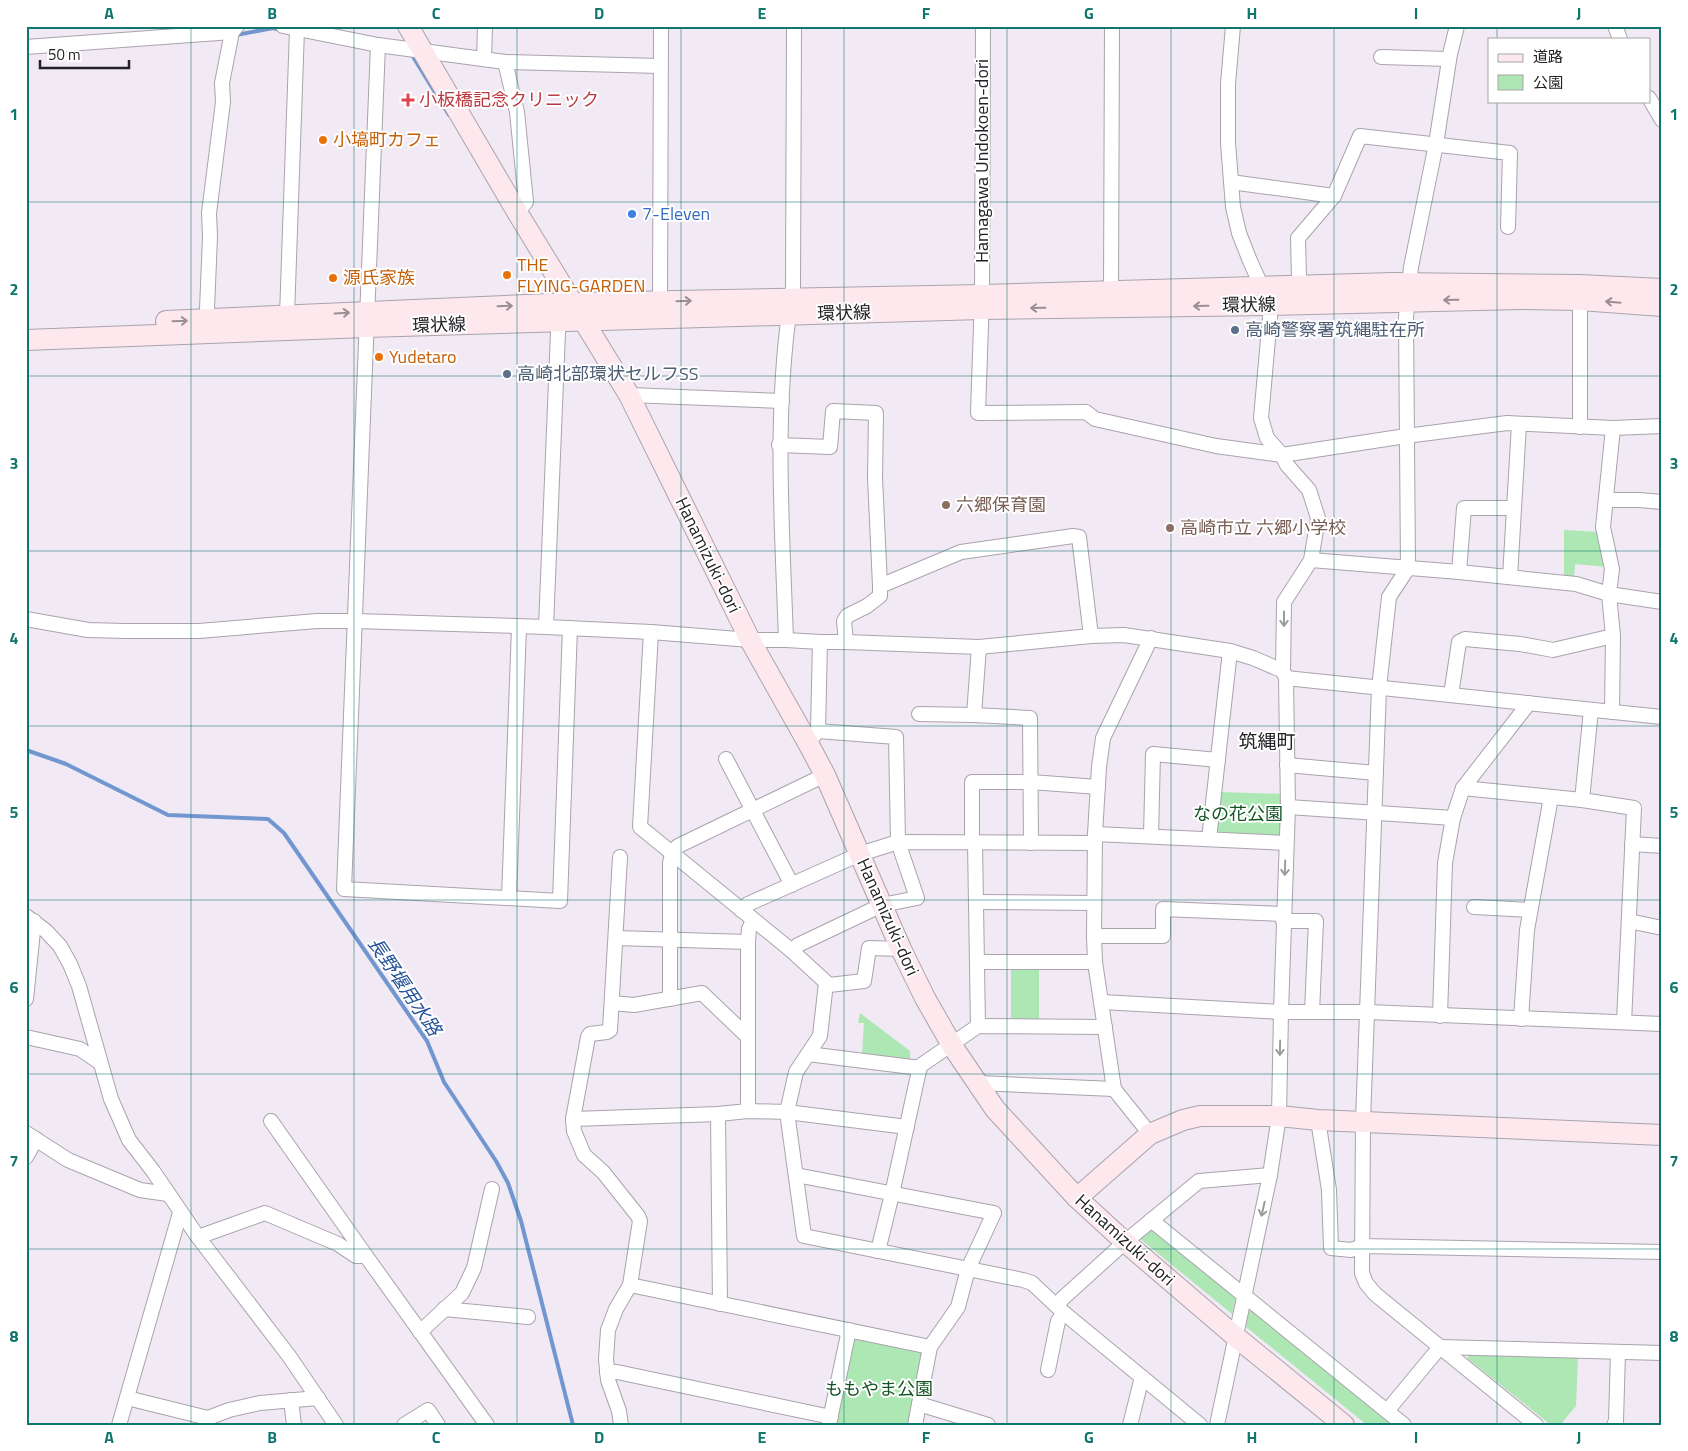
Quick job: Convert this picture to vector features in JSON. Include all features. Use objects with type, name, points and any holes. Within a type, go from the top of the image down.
[{"type":"street","name":"Hanamizuki-dori","points":[[408,26],[517,212],[629,395],[750,640],[813,737],[825,775],[901,949],[925,998],[951,1044],[995,1109],[1077,1198],[1125,1242],[1236,1337],[1344,1425]]},
{"type":"street","points":[[484,59],[485,26]]},
{"type":"street","points":[[660,302],[661,26]]},
{"type":"street","points":[[786,640],[780,445],[786,325],[793,278],[794,26]]},
{"type":"street","name":"Hamagawa Undokoen-dori","points":[[983,26],[981,302],[978,413],[1086,412],[1095,419],[1206,444],[1282,455]]},
{"type":"street","points":[[1111,291],[1112,26]]},
{"type":"street","points":[[1217,1425],[1270,1175],[1279,1116],[1283,917],[1288,807],[1284,602],[1311,560],[1318,518],[1309,490],[1267,438],[1261,418],[1270,305],[1240,233],[1233,207],[1228,143],[1228,84],[1233,26]]},
{"type":"street","points":[[1457,26],[1449,58],[1436,144],[1411,267],[1408,292],[1406,436],[1408,568],[1389,597],[1379,688],[1364,1121],[1362,1273],[1366,1283],[1375,1294],[1536,1425]]},
{"type":"street","points":[[1615,26],[1620,38]]},
{"type":"street","points":[[287,316],[290,28],[378,46],[505,62],[660,66]]},
{"type":"street","points":[[26,47],[234,29],[222,83],[222,102],[209,213],[208,327]]},
{"type":"street","points":[[378,46],[344,890],[560,900],[570,628]]},
{"type":"street","points":[[1381,57],[1449,58]]},
{"type":"street","points":[[505,62],[517,112],[526,202],[517,212]]},
{"type":"street","points":[[1650,100],[1662,120]]},
{"type":"street","points":[[1299,277],[1298,238],[1334,196],[1360,136],[1510,153],[1508,227]]},
{"type":"street","points":[[1231,182],[1334,196]]},
{"type":"street","name":"環状線","points":[[26,340],[208,327],[367,319],[573,303],[660,302],[790,306],[981,302],[1270,305],[1408,292],[1579,285],[1662,289]]},
{"type":"street","name":"環状線","points":[[981,302],[1111,291],[1261,286],[1520,299],[1580,300],[1662,306]]},
{"type":"street","points":[[1580,300],[1580,427]]},
{"type":"street","name":"環状線","points":[[26,326],[208,327],[287,316],[585,322],[790,306]]},
{"type":"street","points":[[546,627],[557,322]]},
{"type":"street","points":[[629,395],[782,402]]},
{"type":"street","points":[[780,445],[830,447],[833,411],[876,413],[880,596],[868,606],[848,616],[844,621],[846,642]]},
{"type":"street","points":[[1282,455],[1507,423],[1613,428],[1662,426]]},
{"type":"street","points":[[1510,577],[1519,424]]},
{"type":"street","points":[[1612,712],[1613,636],[1609,594],[1612,569],[1603,527],[1613,428]]},
{"type":"street","points":[[1606,500],[1662,502]]},
{"type":"street","points":[[1459,572],[1464,508],[1514,508]]},
{"type":"street","points":[[880,586],[961,552],[1073,536],[1080,537],[1091,636]]},
{"type":"street","points":[[1311,560],[1576,584],[1609,594],[1662,602]]},
{"type":"street","points":[[26,619],[88,630],[200,631],[317,621],[355,621],[570,628],[750,640],[979,647],[1091,636],[1124,635],[1230,650],[1253,658],[1285,675],[1379,688],[1662,717]]},
{"type":"street","points":[[509,898],[519,627]]},
{"type":"street","points":[[652,632],[640,827],[792,951],[829,985],[864,981],[869,948],[901,949]]},
{"type":"street","points":[[1451,695],[1459,642],[1464,639],[1520,644],[1553,650],[1613,636]]},
{"type":"street","points":[[1150,1134],[1114,1089],[1095,962],[1094,904],[1095,838],[1103,738],[1152,638]]},
{"type":"street","points":[[792,951],[798,945],[882,906],[917,898],[898,842],[896,737],[813,737],[820,642]]},
{"type":"street","points":[[974,715],[979,647]]},
{"type":"street","points":[[1208,839],[1230,650]]},
{"type":"street","points":[[1440,1016],[1445,863],[1452,818],[1463,788],[1529,703]]},
{"type":"street","points":[[1582,800],[1591,710]]},
{"type":"street","points":[[919,714],[1030,718],[1031,843]]},
{"type":"street","points":[[1151,836],[1153,754],[1218,760]]},
{"type":"street","points":[[726,758],[792,886]]},
{"type":"street","points":[[1287,765],[1376,772]]},
{"type":"street","points":[[670,999],[670,863],[672,854],[678,846],[825,775]]},
{"type":"street","points":[[978,1026],[978,962],[972,782],[1032,782],[1098,787]]},
{"type":"street","points":[[1463,788],[1582,800],[1634,808],[1624,1022]]},
{"type":"street","points":[[1521,1019],[1527,930],[1551,797]]},
{"type":"street","points":[[1288,807],[1452,818]]},
{"type":"street","points":[[741,910],[748,904],[792,886],[860,854],[898,842],[1031,843],[1151,836],[1286,843]]},
{"type":"street","points":[[1632,844],[1662,846]]},
{"type":"street","points":[[620,857],[610,1030],[590,1034],[588,1037],[573,1119],[574,1131],[584,1156],[604,1172],[640,1221],[630,1285],[616,1309],[608,1330],[607,1372],[609,1387],[620,1411],[621,1425]]},
{"type":"street","points":[[976,902],[1094,904]]},
{"type":"street","points":[[1474,907],[1530,910]]},
{"type":"street","points":[[1094,936],[1163,936],[1163,909],[1316,921],[1312,1012]]},
{"type":"street","points":[[26,999],[30,918]]},
{"type":"street","points":[[30,918],[60,946],[70,964],[79,986],[118,1118],[129,1140],[180,1213],[289,1356],[336,1425]]},
{"type":"street","points":[[748,1111],[748,942],[749,929],[753,920]]},
{"type":"street","points":[[1629,921],[1662,928]]},
{"type":"street","points":[[616,938],[748,942]]},
{"type":"street","points":[[978,962],[1095,962]]},
{"type":"street","points":[[826,983],[820,1036],[796,1072],[788,1112],[804,1236],[1032,1283],[1200,1425]]},
{"type":"street","points":[[612,1003],[634,1005],[702,993],[748,1037]]},
{"type":"street","points":[[1102,1002],[1281,1012],[1368,1012],[1662,1024]]},
{"type":"street","points":[[878,1251],[920,1066],[978,1026],[1105,1027]]},
{"type":"street","points":[[26,1036],[80,1049],[100,1062]]},
{"type":"street","points":[[808,1054],[920,1068]]},
{"type":"street","points":[[978,1084],[1114,1089]]},
{"type":"street","points":[[573,1119],[718,1114],[748,1111],[788,1112],[907,1127]]},
{"type":"street","points":[[718,1114],[720,1304]]},
{"type":"street","points":[[1077,1198],[1150,1134],[1183,1120],[1200,1116],[1279,1116],[1318,1120],[1662,1135]]},
{"type":"street","points":[[1318,1120],[1329,1190],[1332,1248],[1351,1250],[1362,1246],[1662,1252]]},
{"type":"street","points":[[272,1122],[487,1425]]},
{"type":"street","points":[[26,1157],[31,1136],[68,1160],[140,1190],[168,1194]]},
{"type":"street","points":[[796,1175],[994,1213],[968,1269],[958,1307],[930,1347],[914,1425]]},
{"type":"street","points":[[1048,1370],[1062,1299],[1125,1242],[1199,1181],[1270,1175]]},
{"type":"street","points":[[420,1332],[462,1293],[474,1268],[492,1189]]},
{"type":"street","points":[[119,1425],[180,1213]]},
{"type":"street","points":[[198,1237],[265,1213],[338,1244],[356,1256],[366,1256]]},
{"type":"street","points":[[1151,1220],[1404,1425]]},
{"type":"street","points":[[630,1285],[930,1347]]},
{"type":"street","points":[[444,1309],[528,1317]]},
{"type":"street","points":[[607,1372],[617,1372],[830,1421],[849,1330]]},
{"type":"street","points":[[1440,1346],[1662,1353]]},
{"type":"street","points":[[1388,1411],[1440,1346]]},
{"type":"street","points":[[1614,1425],[1616,1421],[1618,1352]]},
{"type":"street","points":[[1130,1425],[1142,1377]]},
{"type":"street","points":[[127,1398],[209,1422],[229,1410],[260,1403],[318,1398]]},
{"type":"street","points":[[292,1400],[294,1425]]},
{"type":"street","points":[[919,1404],[988,1425]]},
{"type":"street","points":[[404,1425],[428,1410],[438,1425]]},
{"type":"green space","points":[[1564,530],[1601,532],[1608,567],[1575,564],[1574,579],[1564,578]]},
{"type":"green space","name":"なの花公園","points":[[1220,792],[1284,794],[1282,833],[1277,836],[1220,833],[1215,828]]},
{"type":"green space","points":[[1011,967],[1039,967],[1039,1020],[1011,1020]]},
{"type":"green space","points":[[860,1013],[910,1051],[910,1060],[862,1055],[864,1023],[858,1023]]},
{"type":"green space","points":[[1151,1227],[1236,1296],[1232,1314],[1138,1237]]},
{"type":"green space","points":[[1248,1308],[1251,1308],[1395,1425],[1367,1425],[1245,1326]]},
{"type":"green space","name":"ももやま公園","points":[[854,1339],[918,1350],[923,1356],[908,1425],[847,1425],[835,1422]]},
{"type":"green space","points":[[1468,1355],[1578,1357],[1576,1406],[1560,1425],[1551,1425],[1468,1359]]},
{"type":"waterway","points":[[236,35],[273,28],[280,30]]},
{"type":"waterway","points":[[409,55],[412,55],[449,115]]},
{"type":"waterway","name":"長野堰用水路","points":[[26,750],[66,764],[168,815],[268,819],[284,833],[427,1041],[444,1082],[496,1161],[508,1183],[521,1221],[573,1425]]},
{"type":"place","name":"小板橋記念クリニック","points":[[408,100]]},
{"type":"place","name":"小塙町カフェ","points":[[323,140]]},
{"type":"place","name":"7-Eleven","points":[[632,214]]},
{"type":"place","name":"THE FLYING-GARDEN","points":[[507,275]]},
{"type":"place","name":"源氏家族","points":[[333,278]]},
{"type":"place","name":"高崎警察署筑縄駐在所","points":[[1235,330]]},
{"type":"place","name":"Yudetaro","points":[[379,357]]},
{"type":"place","name":"高崎北部環状セルフSS","points":[[507,374]]},
{"type":"place","name":"六郷保育園","points":[[946,505]]},
{"type":"place","name":"高崎市立 六郷小学校","points":[[1170,528]]},
{"type":"district","name":"筑縄町","points":[[1267,741]]}]
